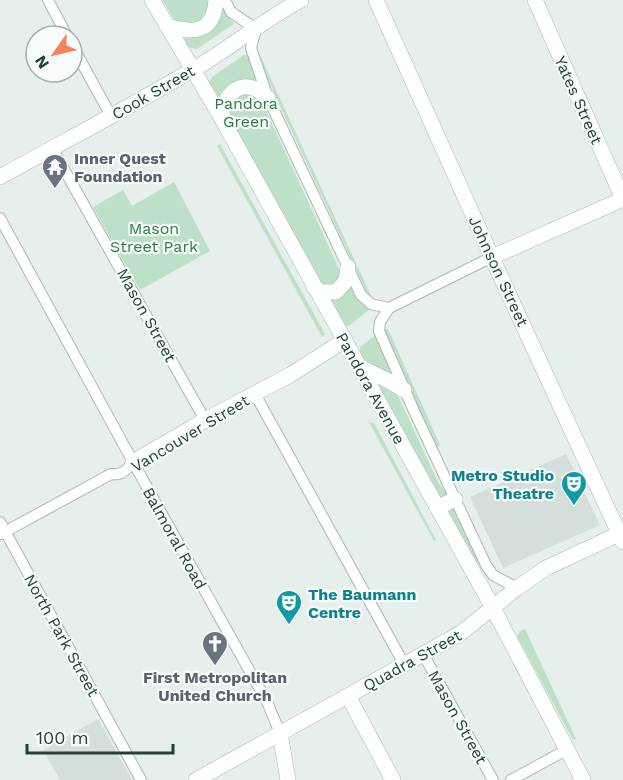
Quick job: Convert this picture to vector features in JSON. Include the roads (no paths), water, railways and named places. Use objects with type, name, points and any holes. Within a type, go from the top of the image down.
[{"type":"main road","name":"Pandora Avenue","points":[[152,0],[222,119],[360,367],[493,608],[583,780]]},
{"type":"main road","points":[[167,26],[182,31],[200,29],[208,24],[213,16],[216,0]]},
{"type":"main road","name":"Cook Street","points":[[1,173],[111,116],[192,69],[301,0]]},
{"type":"main road","name":"Johnson Street","points":[[376,0],[622,536]]},
{"type":"main road","name":"Yates Street","points":[[535,0],[623,199]]},
{"type":"main road","points":[[222,119],[221,108],[225,100],[238,90],[247,87],[255,89],[268,98]]},
{"type":"main road","points":[[492,257],[623,199]]},
{"type":"main road","points":[[314,287],[321,292],[336,292],[345,281],[348,267]]},
{"type":"main road","name":"Vancouver Street","points":[[133,462],[255,394],[345,340]]},
{"type":"main road","points":[[360,367],[404,390]]},
{"type":"main road","points":[[437,508],[455,499]]},
{"type":"main road","name":"Quadra Street","points":[[196,780],[473,625],[517,588],[546,568],[622,536]]},
{"type":"main road","points":[[348,696],[393,780]]},
{"type":"main road","points":[[280,733],[288,780]]},
{"type":"street","points":[[48,0],[61,24]]},
{"type":"street","points":[[225,0],[231,12],[256,29],[251,48],[268,98],[365,300],[371,304],[388,308],[492,257]]},
{"type":"street","points":[[84,67],[111,116]]},
{"type":"street","name":"Mason Street","points":[[52,148],[205,420]]},
{"type":"street","name":"Balmoral Road","points":[[0,218],[268,704],[280,733]]},
{"type":"street","name":"Pandora Avenue","points":[[388,308],[380,322],[379,331],[404,390],[486,565],[493,575],[517,588]]},
{"type":"street","name":"Mason Street","points":[[255,394],[404,664]]},
{"type":"street","name":"Vancouver Street","points":[[2,530],[111,474],[117,475],[129,469],[133,462]]},
{"type":"street","name":"North Park Street","points":[[2,530],[141,780]]},
{"type":"street","name":"Mason Street","points":[[423,654],[493,780]]},
{"type":"street","points":[[511,780],[568,748]]},
{"type":"place","name":"Inner Quest Foundation","points":[[55,190]]},
{"type":"place","name":"Metro Studio Theatre","points":[[574,507]]},
{"type":"place","name":"The Baumann Centre","points":[[289,626]]},
{"type":"place","name":"First Metropolitan United Church","points":[[215,667]]},
{"type":"park label","name":"Pandora Green","points":[[246,112]]},
{"type":"park label","name":"Mason Street Park","points":[[154,237]]}]
